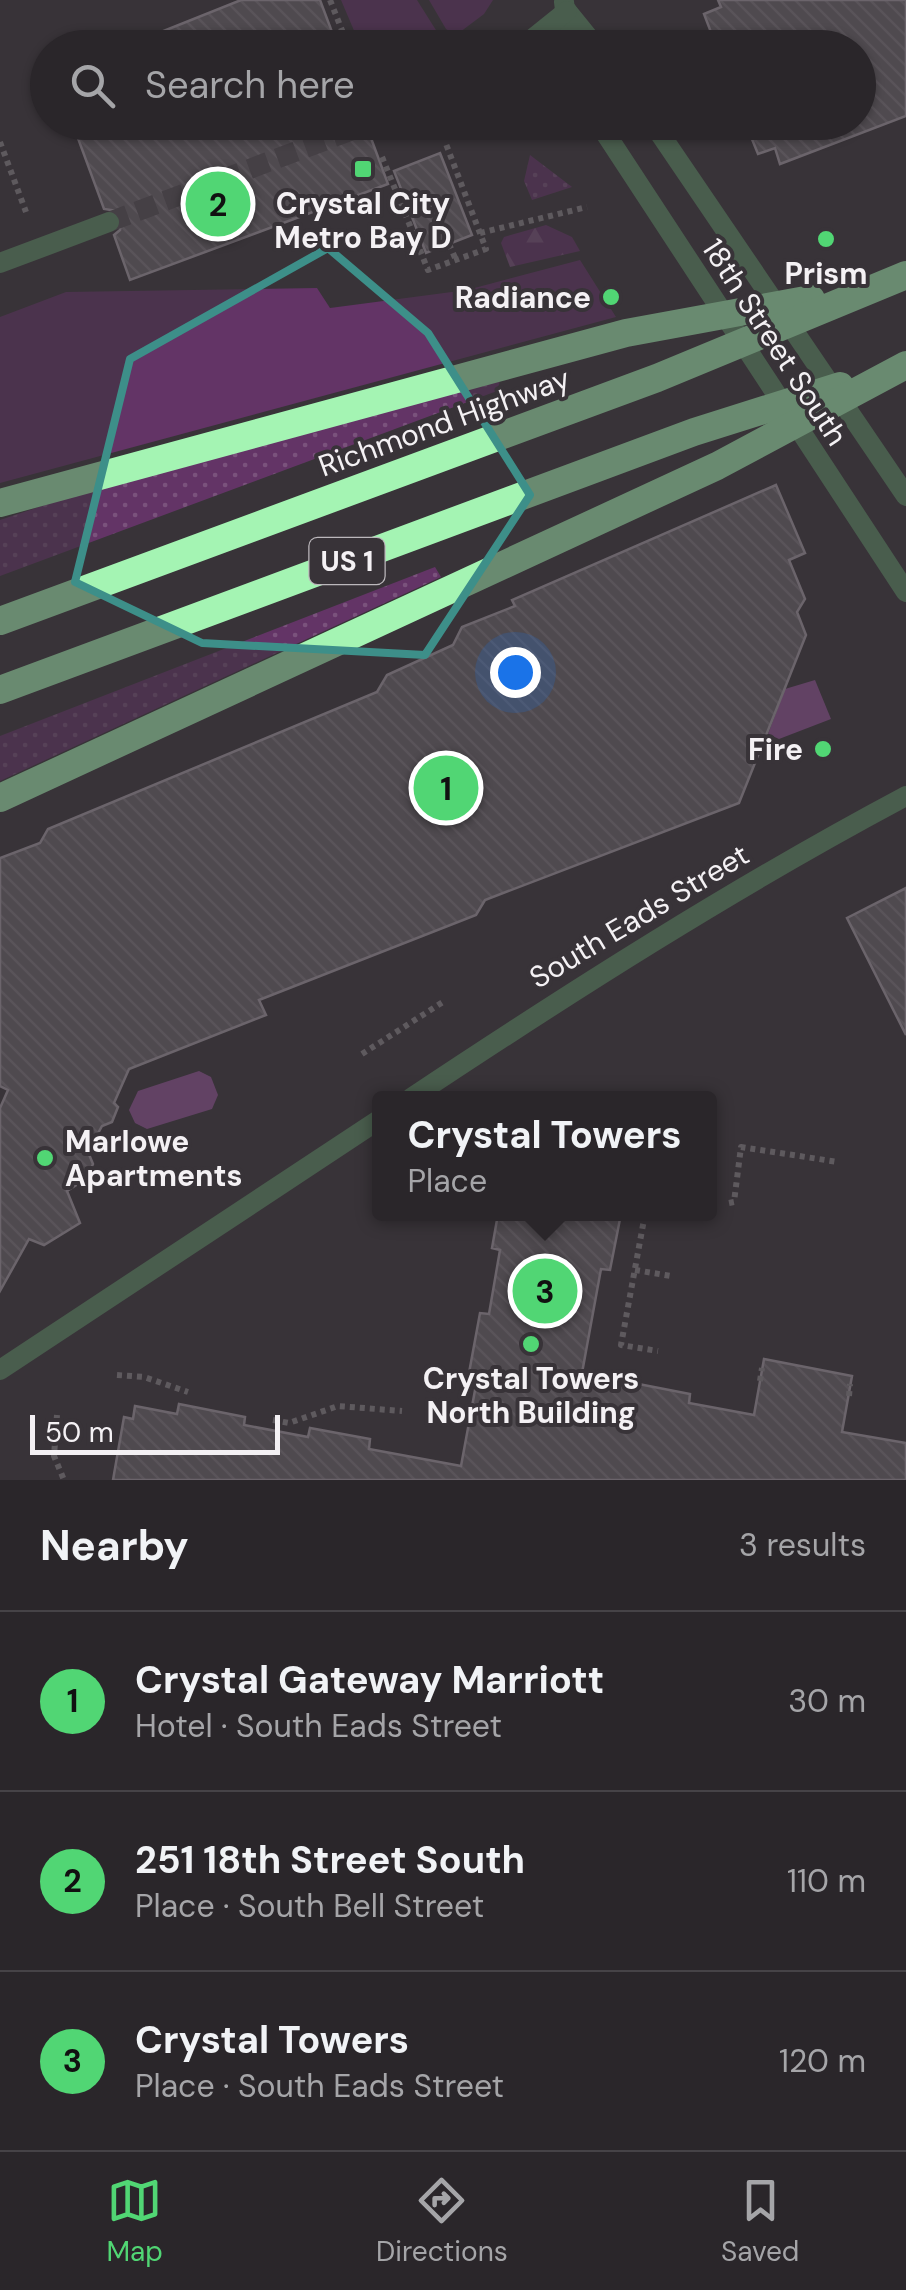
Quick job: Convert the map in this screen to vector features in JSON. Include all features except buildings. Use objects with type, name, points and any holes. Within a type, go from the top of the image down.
[{"type":"highway","name":"Richmond Highway","points":[[0,621],[657,378],[906,275]]},
{"type":"highway","points":[[0,503],[626,332],[862,290]]},
{"type":"highway","points":[[0,798],[717,466],[906,365]]},
{"type":"highway","name":"US 1","points":[[0,690],[694,432],[906,365]]},
{"type":"street","points":[[540,30],[565,6],[583,30]]},
{"type":"street","name":"18th Street South","points":[[610,140],[906,592]]},
{"type":"street","name":"18th Street South","points":[[664,140],[906,496]]},
{"type":"street","points":[[0,263],[109,222]]},
{"type":"street","name":"South Eads Street","points":[[422,1091],[612,966],[906,796]]},
{"type":"street","points":[[0,1370],[372,1124]]},
{"type":"path","points":[[330,0],[342,30]]},
{"type":"path","points":[[0,142],[26,212]]},
{"type":"path","points":[[382,157],[428,270],[486,249],[446,144]]},
{"type":"path","points":[[480,233],[587,207]]},
{"type":"path","points":[[449,244],[456,260]]},
{"type":"path","points":[[362,1054],[446,1000]]},
{"type":"path","points":[[729,1204],[734,1202],[742,1147],[838,1162]]},
{"type":"path","points":[[644,1221],[622,1344],[658,1351]]},
{"type":"path","points":[[635,1270],[672,1276]]},
{"type":"path","points":[[760,1381],[762,1368]]},
{"type":"path","points":[[117,1375],[144,1377],[188,1392]]},
{"type":"path","points":[[848,1396],[850,1384]]},
{"type":"path","points":[[272,1420],[289,1424],[338,1406],[402,1410]]},
{"type":"path","points":[[58,1415],[54,1456],[64,1480]]},
{"type":"highlighted area","points":[[328,248],[428,333],[530,495],[425,655],[202,643],[75,582],[130,359]]},
{"type":"green space","points":[[341,0],[417,0],[436,30],[354,30]]},
{"type":"green space","points":[[429,0],[493,0],[484,14],[463,30],[446,29]]},
{"type":"green space","points":[[530,155],[572,187],[532,200],[524,181]]},
{"type":"green space","points":[[546,225],[572,237],[580,251],[510,267],[501,243],[504,237]]},
{"type":"green space","points":[[580,260],[616,317],[0,483],[0,317],[66,292],[317,288],[330,308],[467,290]]},
{"type":"green space","points":[[500,381],[497,391],[0,576],[0,520],[63,499]]},
{"type":"green space","points":[[435,567],[441,577],[0,781],[0,736]]},
{"type":"shaded area","points":[[815,680],[831,719],[779,739],[768,734],[785,689]]},
{"type":"shaded area","points":[[199,1071],[211,1077],[218,1095],[212,1109],[147,1129],[135,1123],[129,1110],[138,1091]]},
{"type":"tunnel","points":[[109,222],[326,140]]},
{"type":"place","name":"Crystal City Metro Bay D","points":[[363,169]]},
{"type":"place","name":"251 18th Street South","points":[[218,204]]},
{"type":"place","name":"Prism","points":[[826,239]]},
{"type":"place","name":"Radiance","points":[[611,297]]},
{"type":"place","name":"Fire","points":[[823,749]]},
{"type":"place","name":"Crystal Gateway Marriott","points":[[446,788]]},
{"type":"place","name":"Marlowe Apartments","points":[[45,1158]]},
{"type":"place","name":"Crystal Towers","points":[[545,1291]]},
{"type":"place","name":"Crystal Towers North Building","points":[[531,1344]]}]
